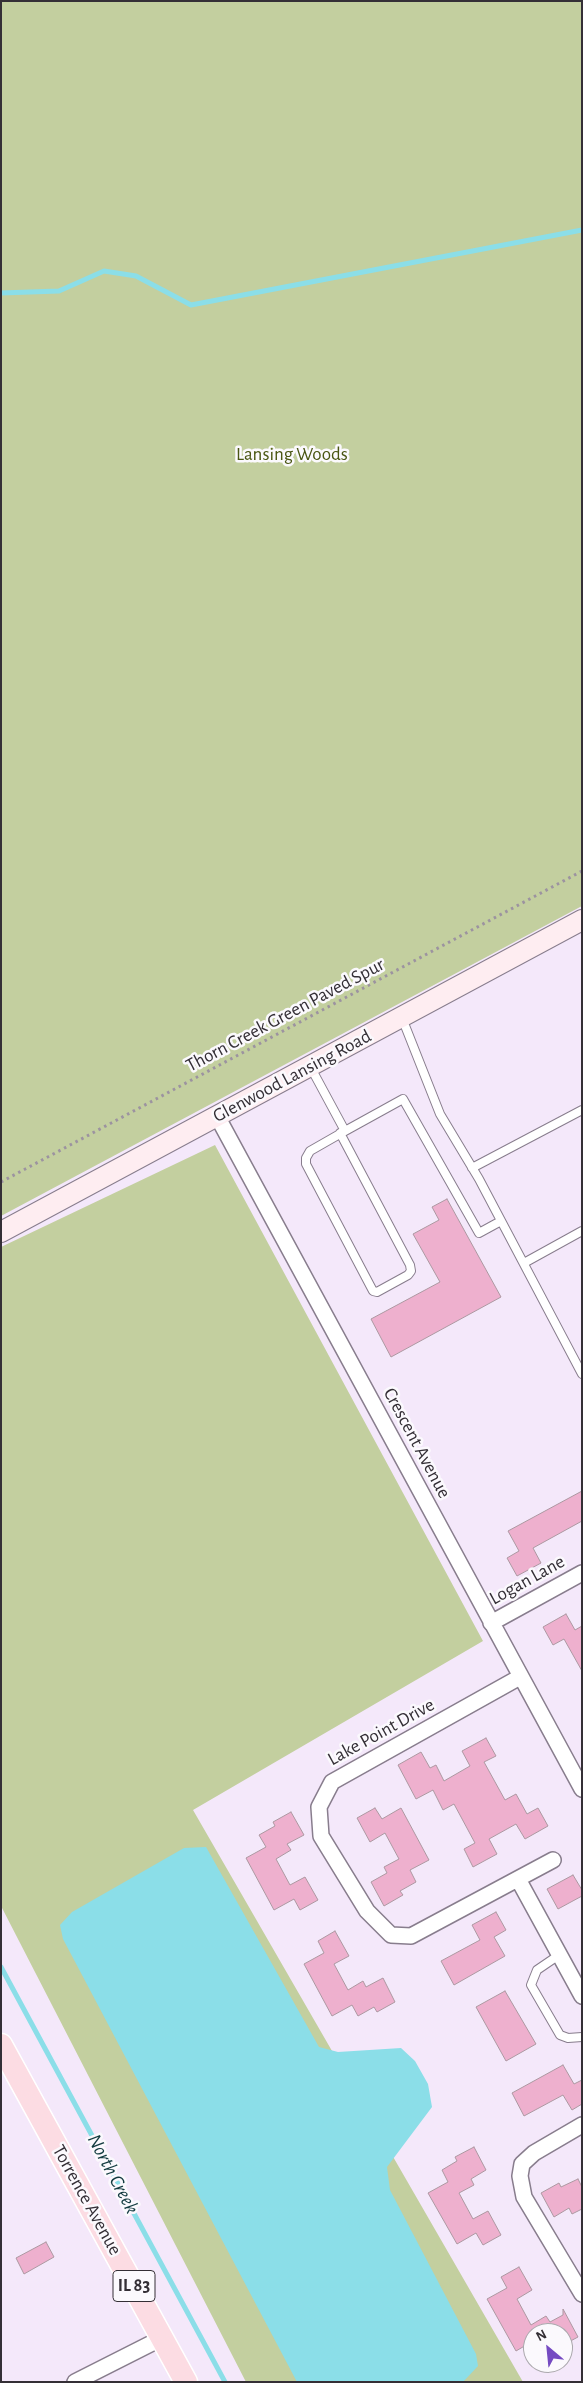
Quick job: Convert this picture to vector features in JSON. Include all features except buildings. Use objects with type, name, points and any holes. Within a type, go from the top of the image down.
[{"type":"main road","name":"Glenwood Lansing Road","points":[[1,1232],[582,920]]},
{"type":"main road","name":"Torrence Avenue","points":[[1,2045],[186,2382]]},
{"type":"street","name":"Crescent Avenue","points":[[218,1116],[582,1789]]},
{"type":"street","name":"Logan Lane","points":[[491,1622],[582,1573]]},
{"type":"street","name":"Lake Point Drive","points":[[520,1677],[332,1782],[319,1807],[321,1836],[367,1911],[391,1935],[411,1936],[553,1860]]},
{"type":"street","points":[[518,1879],[582,1996]]},
{"type":"street","points":[[582,2125],[534,2153],[522,2164],[520,2176],[524,2197],[582,2294]]},
{"type":"street","points":[[75,2382],[162,2338]]},
{"type":"lane","points":[[402,1016],[440,1114],[524,1263],[582,1374]]},
{"type":"lane","points":[[310,1066],[343,1132],[410,1265],[411,1271],[408,1275],[377,1292],[372,1291],[306,1164],[306,1158],[310,1151],[343,1132],[403,1099],[479,1233],[501,1221]]},
{"type":"lane","points":[[472,1168],[582,1110]]},
{"type":"lane","points":[[524,1263],[582,1232]]},
{"type":"lane","points":[[559,1955],[537,1970],[531,1984],[560,2035],[568,2038],[582,2037]]},
{"type":"path","name":"Thorn Creek Green Paved Spur","points":[[1,1182],[582,871]]},
{"type":"green space","name":"Lansing Woods","points":[[1,1],[582,1],[582,906],[1,1216]]},
{"type":"green space","points":[[215,1145],[483,1641],[193,1810],[523,2382],[246,2382],[1,1906],[1,1247]]},
{"type":"water","points":[[206,1847],[319,2047],[338,2052],[401,2048],[415,2061],[428,2084],[432,2107],[387,2167],[390,2190],[476,2354],[478,2366],[463,2382],[297,2382],[63,1939],[60,1925],[72,1912],[184,1848]]},
{"type":"waterway","points":[[1,293],[59,291],[104,271],[136,276],[191,305],[582,230]]},
{"type":"waterway","name":"North Creek","points":[[1,1967],[225,2382]]}]
